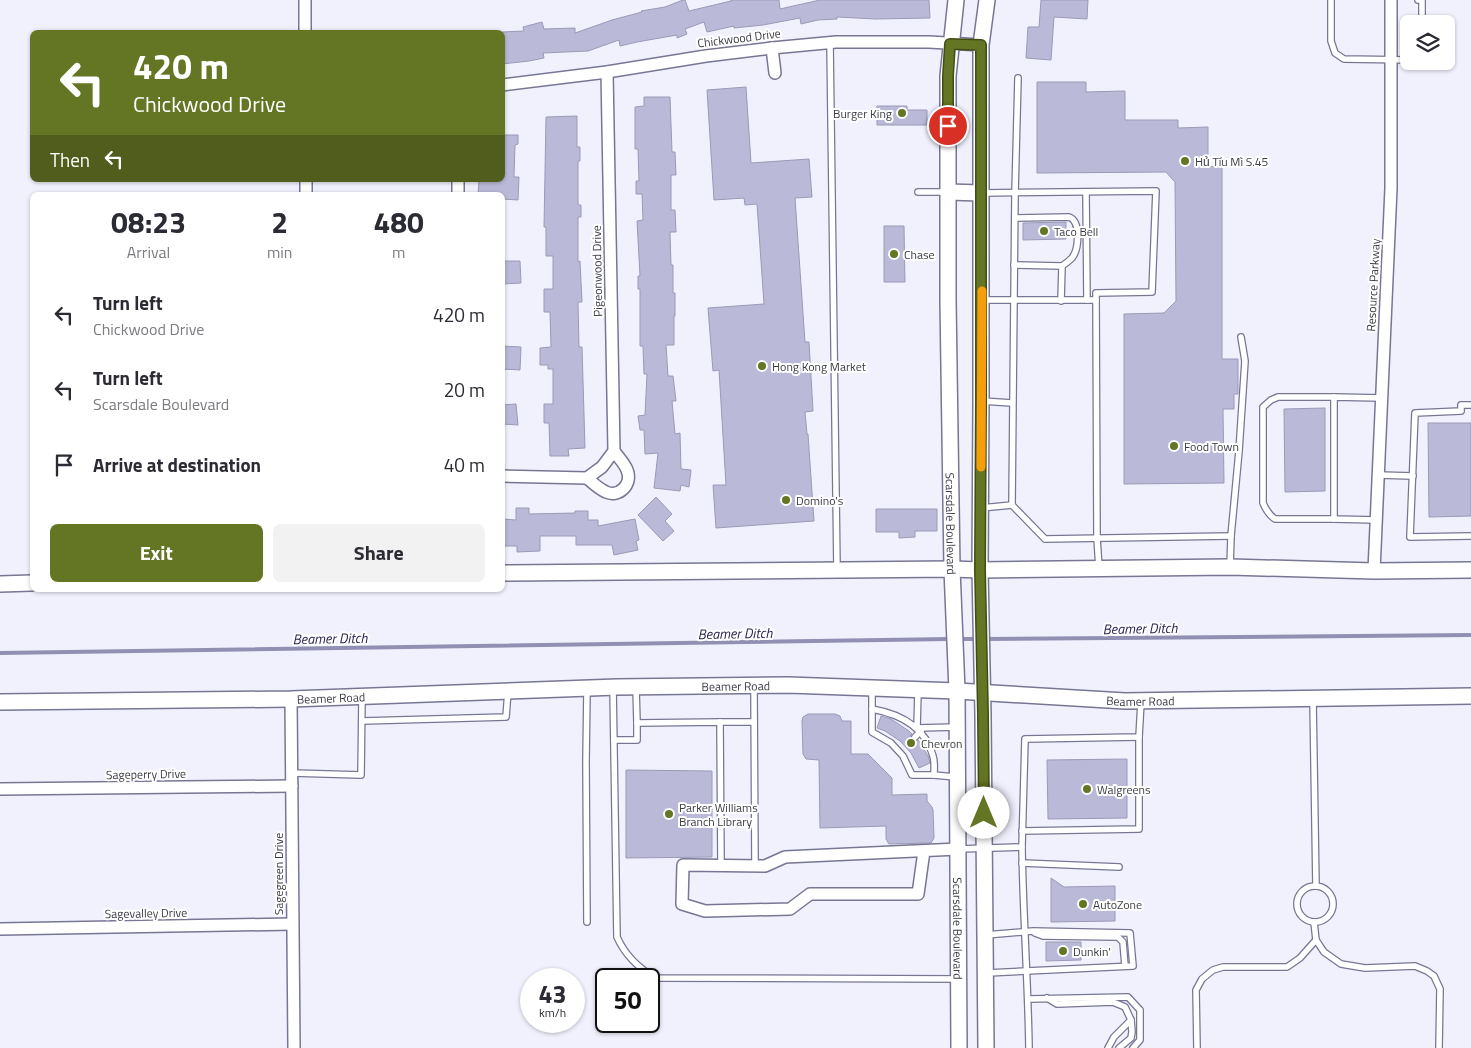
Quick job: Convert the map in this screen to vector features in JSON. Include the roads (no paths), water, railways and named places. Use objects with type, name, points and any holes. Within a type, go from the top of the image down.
[{"type":"main road","name":"Scarsdale Boulevard","points":[[956,0],[950,44],[948,82],[948,192],[952,585],[957,691],[959,1048]]},
{"type":"main road","points":[[986,1048],[980,508],[982,300],[981,45],[987,0]]},
{"type":"main road","points":[[948,192],[981,193]]},
{"type":"main road","points":[[505,573],[952,569],[980,577],[1099,568],[1230,567],[1374,571],[1471,570]]},
{"type":"main road","points":[[0,584],[30,583]]},
{"type":"main road","name":"Beamer Road","points":[[0,702],[291,699],[636,686],[754,685],[957,691],[982,686],[1141,700],[1471,696]]},
{"type":"street","points":[[305,0],[305,30]]},
{"type":"street","name":"Resource Parkway","points":[[1374,571],[1391,188],[1391,0]]},
{"type":"street","name":"Chickwood Drive","points":[[505,85],[607,72],[706,56],[830,43],[929,42],[981,45]]},
{"type":"street","points":[[772,48],[775,73]]},
{"type":"street","name":"Pigeonwood Drive","points":[[607,72],[614,451]]},
{"type":"street","points":[[505,476],[587,478],[605,492],[612,494],[624,489],[628,484],[629,477],[628,471],[614,451],[602,466],[587,478]]},
{"type":"street","name":"Sagegreen Drive","points":[[291,699],[294,1048]]},
{"type":"street","name":"Sageperry Drive","points":[[0,790],[292,786]]},
{"type":"street","points":[[924,851],[918,894],[810,894],[790,908],[705,912],[682,904],[683,865],[765,866],[785,857],[958,849]]},
{"type":"street","name":"Sagevalley Drive","points":[[0,929],[292,924]]},
{"type":"lane","points":[[1331,0],[1331,42],[1334,53],[1344,59],[1400,60]]},
{"type":"lane","points":[[1418,0],[1422,0],[1422,15]]},
{"type":"lane","points":[[830,43],[837,571]]},
{"type":"lane","points":[[1018,78],[1012,505],[1045,539],[1231,536]]},
{"type":"lane","points":[[981,193],[1156,191],[1152,292],[1096,293],[1097,538],[1099,568]]},
{"type":"lane","points":[[918,192],[948,192]]},
{"type":"lane","points":[[1086,192],[1087,300]]},
{"type":"lane","points":[[1014,265],[1062,266],[1071,260],[1077,246],[1077,223],[1074,218],[1015,218]]},
{"type":"lane","points":[[1062,266],[1062,300]]},
{"type":"lane","points":[[982,300],[1096,300]]},
{"type":"lane","points":[[1230,567],[1245,361],[1241,337]]},
{"type":"lane","points":[[1376,520],[1275,519],[1270,515],[1263,503],[1263,406],[1278,397],[1382,398]]},
{"type":"lane","points":[[1334,397],[1334,519]]},
{"type":"lane","points":[[981,401],[1012,402]]},
{"type":"lane","points":[[1471,405],[1461,405],[1461,411],[1414,413],[1410,537],[1471,536]]},
{"type":"lane","points":[[1378,474],[1412,476]]},
{"type":"lane","points":[[980,508],[1012,505]]},
{"type":"lane","points":[[754,685],[755,866]]},
{"type":"lane","points":[[614,740],[637,740],[636,686]]},
{"type":"lane","points":[[614,687],[617,937],[622,950],[644,971],[656,978],[959,979]]},
{"type":"lane","points":[[587,688],[587,922]]},
{"type":"lane","points":[[872,688],[872,732],[877,731],[904,756],[912,775],[958,777]]},
{"type":"lane","points":[[918,689],[919,729],[932,758],[934,775]]},
{"type":"lane","points":[[362,721],[506,717],[508,691]]},
{"type":"lane","points":[[292,773],[361,775],[362,696]]},
{"type":"lane","points":[[1313,698],[1316,886]]},
{"type":"lane","points":[[1022,831],[1139,829],[1141,700]]},
{"type":"lane","points":[[872,709],[892,717],[907,720],[919,729],[957,727]]},
{"type":"lane","points":[[903,726],[907,720]]},
{"type":"lane","points":[[720,722],[721,865]]},
{"type":"lane","points":[[637,723],[754,722]]},
{"type":"lane","points":[[915,736],[919,729]]},
{"type":"lane","points":[[883,738],[886,732]]},
{"type":"lane","points":[[1029,1048],[1029,998],[1022,863],[1025,739],[1140,737]]},
{"type":"lane","points":[[892,744],[896,738]]},
{"type":"lane","points":[[899,751],[905,745]]},
{"type":"lane","points":[[905,760],[913,756]]},
{"type":"lane","points":[[909,768],[917,764]]},
{"type":"lane","points":[[958,849],[1022,847]]},
{"type":"lane","points":[[1022,863],[1119,867]]},
{"type":"lane","points":[[1316,886],[1327,890],[1333,906],[1324,920],[1314,922],[1306,920],[1301,916],[1296,904],[1300,893],[1305,889],[1316,886]]},
{"type":"lane","points":[[1314,922],[1316,940],[1324,952],[1341,964],[1365,968],[1415,966],[1434,976],[1440,989],[1440,1048]]},
{"type":"lane","points":[[984,935],[1033,931],[1130,933],[1133,966],[985,973]]},
{"type":"lane","points":[[1033,931],[1043,936],[1118,937],[1123,942],[1125,966]]},
{"type":"lane","points":[[1197,1048],[1196,990],[1202,979],[1213,970],[1224,967],[1287,967],[1310,949],[1316,940]]},
{"type":"lane","points":[[1029,998],[1128,997],[1140,1010],[1140,1040],[1133,1048]]},
{"type":"lane","points":[[1047,998],[1057,1004],[1113,1002],[1125,1007],[1131,1020],[1132,1032],[1131,1038],[1119,1048]]},
{"type":"lane","points":[[1108,1048],[1114,1038],[1131,1020]]},
{"type":"waterway","name":"Beamer Ditch","points":[[985,639],[1471,635]]},
{"type":"waterway","name":"Beamer Ditch","points":[[0,653],[950,639]]},
{"type":"waterway","name":"Beamer Ditch","points":[[957,639],[978,639]]},
{"type":"place","name":"Burger King","points":[[902,113]]},
{"type":"place","name":"Hủ Tíu Mì S.45","points":[[1185,161]]},
{"type":"place","name":"Taco Bell","points":[[1044,231]]},
{"type":"place","name":"Chase","points":[[894,254]]},
{"type":"place","name":"Hong Kong Market","points":[[762,366]]},
{"type":"place","name":"Food Town","points":[[1174,446]]},
{"type":"place","name":"Domino's","points":[[786,500]]},
{"type":"place","name":"Chevron","points":[[911,743]]},
{"type":"place","name":"Walgreens","points":[[1087,789]]},
{"type":"place","name":"Parker Williams Branch Library","points":[[669,814]]},
{"type":"place","name":"AutoZone","points":[[1083,904]]},
{"type":"place","name":"Dunkin'","points":[[1063,951]]}]
